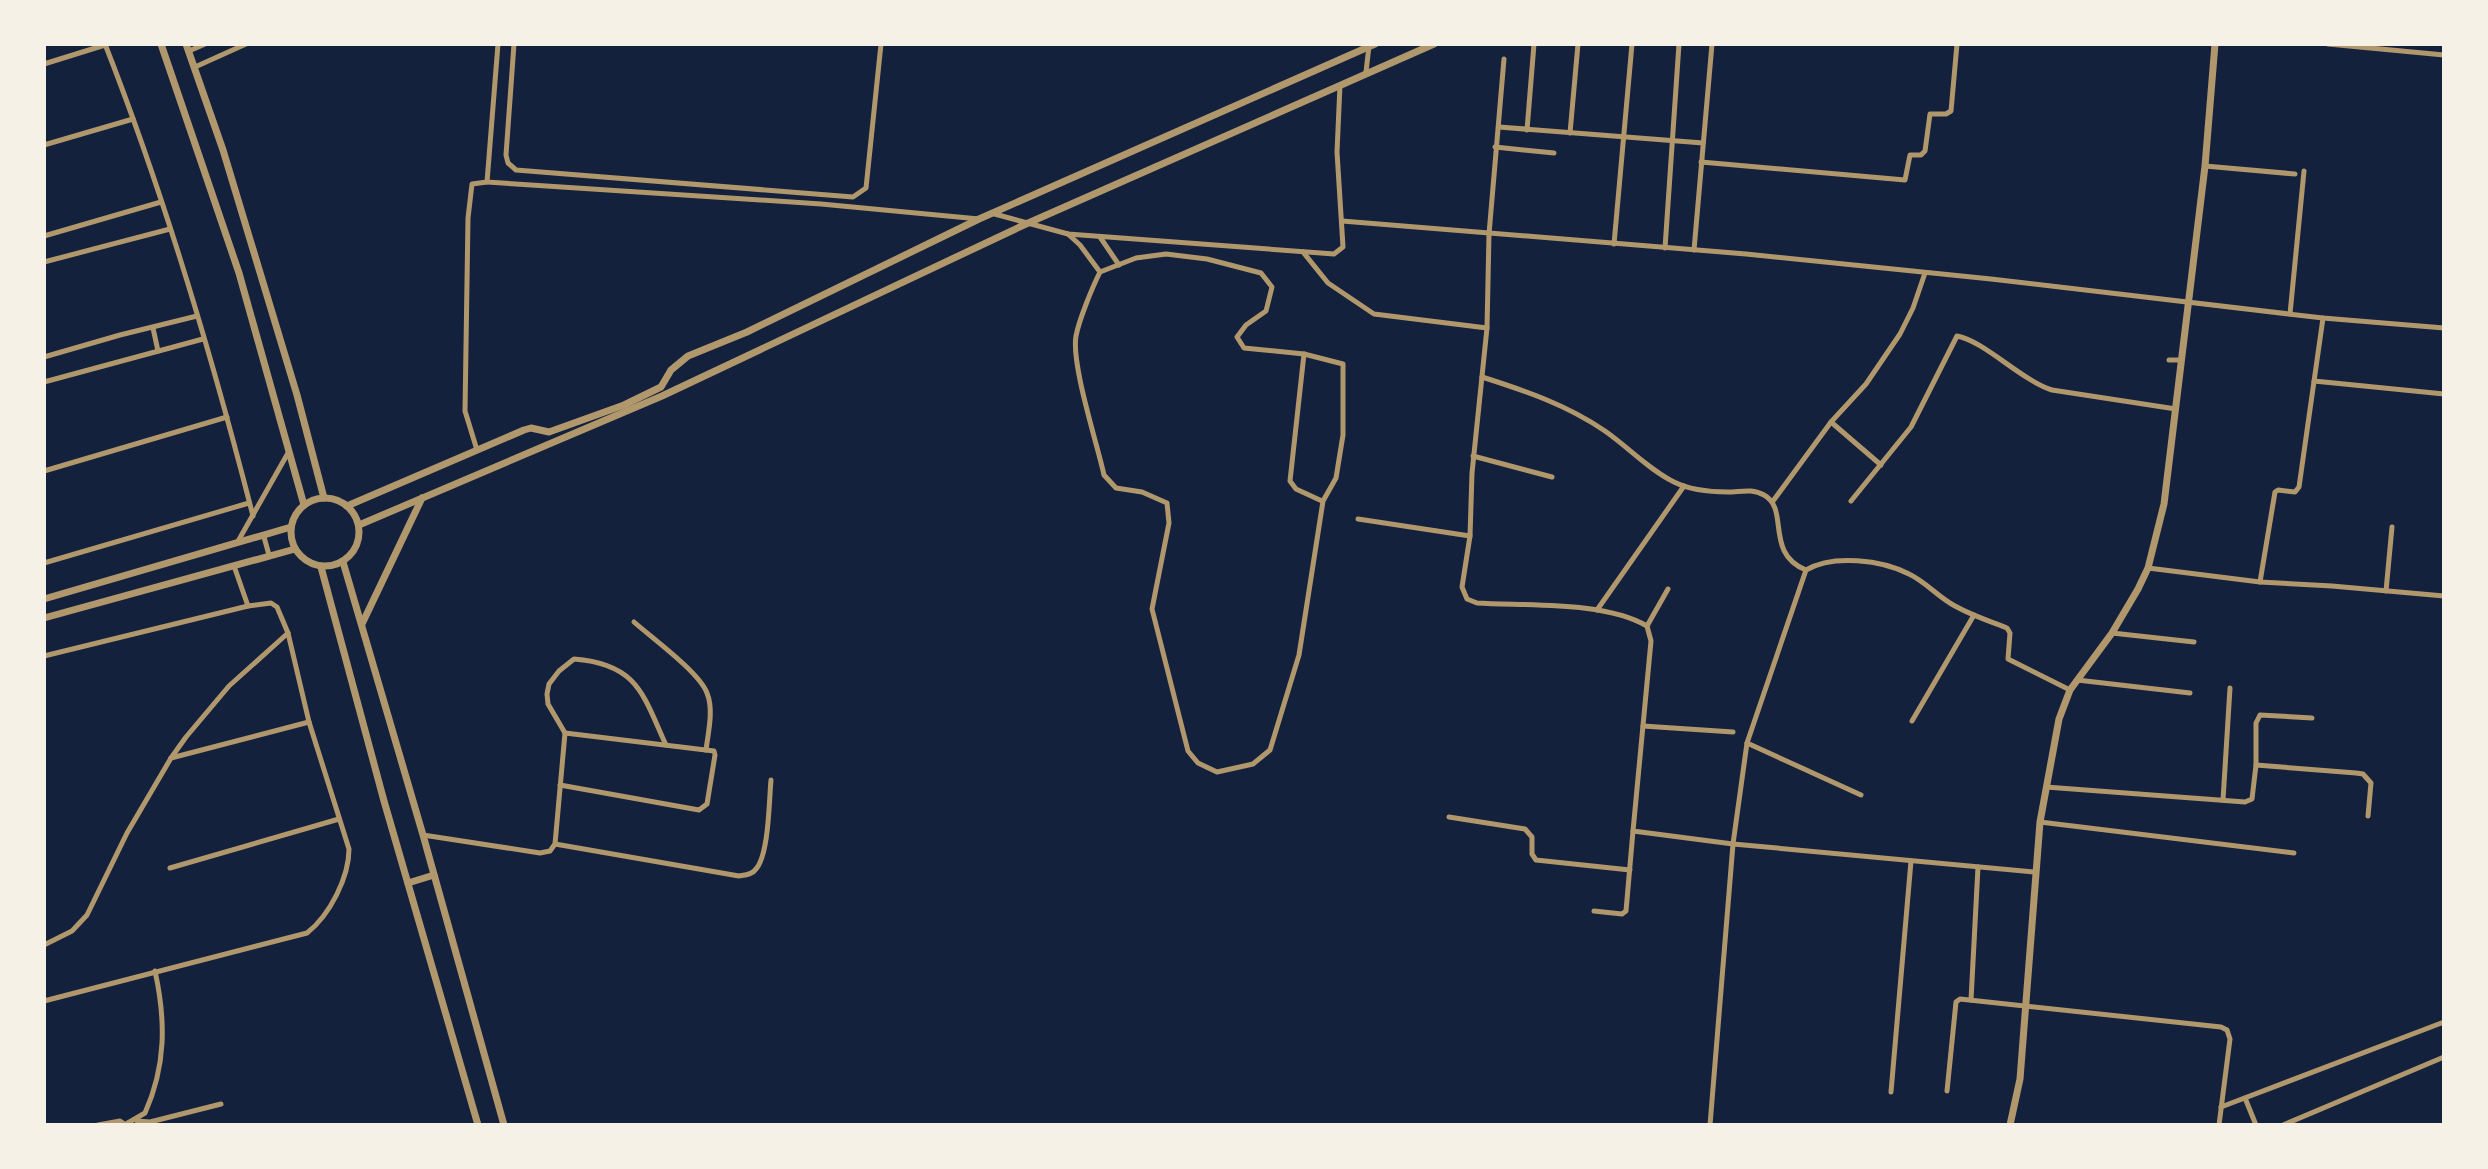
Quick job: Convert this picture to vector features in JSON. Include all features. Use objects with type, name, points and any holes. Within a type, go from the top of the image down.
[{"type":"street","points":[[161,44],[239,273],[304,505]]},
{"type":"street","points":[[205,44],[188,47],[297,395],[324,498]]},
{"type":"street","points":[[195,67],[246,44]]},
{"type":"street","points":[[487,182],[498,44]]},
{"type":"street","points":[[514,44],[506,155],[508,163],[516,170],[853,197],[866,188],[881,44]]},
{"type":"street","points":[[359,525],[662,396],[1026,224],[1434,44]]},
{"type":"street","points":[[1527,130],[1534,44]]},
{"type":"street","points":[[1570,133],[1578,44]]},
{"type":"street","points":[[1614,244],[1632,44]]},
{"type":"street","points":[[1665,248],[1679,44]]},
{"type":"street","points":[[1694,250],[1712,44]]},
{"type":"street","points":[[1701,162],[1905,180],[1909,156],[1921,155],[1925,151],[1930,114],[1951,111],[1957,44]]},
{"type":"street","points":[[2010,1125],[2020,1079],[2040,822],[2059,719],[2076,680],[2129,608],[2148,568],[2164,504],[2205,166],[2215,44]]},
{"type":"street","points":[[2328,44],[2444,55]]},
{"type":"street","points":[[44,64],[105,45],[146,152],[227,417],[253,516]]},
{"type":"street","points":[[1366,72],[1371,45]]},
{"type":"street","points":[[347,506],[524,430],[531,428],[549,432],[624,405],[661,387],[671,370],[688,356],[747,332],[991,213],[1371,45]]},
{"type":"street","points":[[1504,59],[1489,234],[1487,328],[1473,456],[1470,536],[1462,587],[1467,599],[1477,603],[1597,610],[1632,618],[1647,626]]},
{"type":"street","points":[[991,213],[1068,234],[1303,252],[1340,252],[1343,247],[1336,120],[1340,84]]},
{"type":"street","points":[[44,145],[133,119]]},
{"type":"street","points":[[1499,127],[1703,143]]},
{"type":"street","points":[[1495,147],[1554,153]]},
{"type":"street","points":[[2205,166],[2295,174]]},
{"type":"street","points":[[2290,314],[2304,171]]},
{"type":"street","points":[[477,450],[465,411],[468,218],[472,184],[487,182],[805,203],[979,219]]},
{"type":"street","points":[[44,236],[161,202]]},
{"type":"street","points":[[1342,221],[1694,250],[2323,318],[2444,328]]},
{"type":"street","points":[[44,262],[170,229]]},
{"type":"street","points":[[1068,234],[1100,272]]},
{"type":"street","points":[[1099,237],[1119,265]]},
{"type":"street","points":[[1303,252],[1328,283],[1374,314],[1487,328]]},
{"type":"street","points":[[1166,254],[1207,259],[1261,273],[1272,287],[1266,311],[1246,325],[1237,337],[1244,348],[1304,354],[1343,364],[1343,435],[1336,478],[1323,501],[1299,655],[1270,750],[1253,764],[1217,772],[1198,763],[1188,751],[1152,609],[1169,523],[1167,503],[1142,492],[1116,488],[1104,475],[1076,359],[1076,335],[1100,272],[1136,258],[1166,254]]},
{"type":"street","points":[[1806,570],[1796,566],[1782,548],[1773,501],[1831,422],[1866,384],[1900,334],[1925,273]]},
{"type":"street","points":[[44,357],[197,316]]},
{"type":"street","points":[[2260,582],[2276,490],[2295,492],[2299,487],[2323,318]]},
{"type":"street","points":[[153,328],[158,351]]},
{"type":"street","points":[[1851,501],[1911,427],[1957,336],[1973,342],[2036,384],[2052,390],[2176,409]]},
{"type":"street","points":[[44,382],[203,339]]},
{"type":"street","points":[[1304,354],[1290,481],[1296,489],[1323,501]]},
{"type":"street","points":[[2169,360],[2181,360]]},
{"type":"street","points":[[1482,377],[1538,395],[1583,417],[1649,466],[1684,486],[1706,491],[1756,492],[1773,501]]},
{"type":"street","points":[[2314,381],[2444,394]]},
{"type":"street","points":[[44,471],[227,417]]},
{"type":"street","points":[[1831,422],[1881,465]]},
{"type":"street","points":[[236,544],[288,453]]},
{"type":"street","points":[[1473,456],[1552,477]]},
{"type":"street","points":[[1597,610],[1684,486]]},
{"type":"street","points":[[324,498],[347,506],[359,525],[357,546],[343,562],[321,567],[301,558],[295,549],[291,527],[304,505],[324,498]]},
{"type":"street","points":[[362,624],[422,498]]},
{"type":"street","points":[[44,563],[249,503]]},
{"type":"street","points":[[1358,519],[1470,536]]},
{"type":"street","points":[[44,599],[291,527]]},
{"type":"street","points":[[2386,591],[2392,527]]},
{"type":"street","points":[[264,537],[269,555]]},
{"type":"street","points":[[44,618],[295,549]]},
{"type":"street","points":[[1710,1125],[1733,844],[1747,743],[1806,570],[1817,563],[1834,561],[1897,569],[1920,580],[1955,606],[2009,630],[2006,654],[2011,662],[2070,690]]},
{"type":"street","points":[[343,562],[504,1125]]},
{"type":"street","points":[[234,566],[248,606]]},
{"type":"street","points":[[321,567],[478,1125]]},
{"type":"street","points":[[2148,568],[2260,582],[2444,596]]},
{"type":"street","points":[[1594,911],[1622,914],[1626,911],[1651,641],[1647,626],[1668,589]]},
{"type":"street","points":[[44,656],[271,603],[277,607],[288,633],[309,722],[349,849],[349,865],[343,882],[314,928],[307,933],[44,1001]]},
{"type":"street","points":[[1912,721],[1974,615]]},
{"type":"street","points":[[634,622],[695,676],[707,692],[706,750]]},
{"type":"street","points":[[44,945],[72,931],[87,915],[127,833],[171,758],[229,686],[288,633]]},
{"type":"street","points":[[2112,633],[2194,642]]},
{"type":"street","points":[[423,835],[540,853],[550,851],[555,844],[565,733],[548,704],[547,694],[549,684],[574,659],[590,660],[625,674],[640,687],[666,745]]},
{"type":"street","points":[[2076,680],[2190,693]]},
{"type":"street","points":[[2223,800],[2230,688]]},
{"type":"street","points":[[2045,787],[2245,802],[2252,799],[2256,723],[2260,715],[2312,718]]},
{"type":"street","points":[[171,758],[309,722]]},
{"type":"street","points":[[1643,726],[1733,732]]},
{"type":"street","points":[[560,785],[699,810],[707,804],[715,755],[714,751],[565,733]]},
{"type":"street","points":[[1747,743],[1861,795]]},
{"type":"street","points":[[2256,765],[2363,774],[2371,783],[2368,816]]},
{"type":"street","points":[[555,844],[739,876],[749,875],[757,869],[763,855],[771,780]]},
{"type":"street","points":[[1449,817],[1525,829],[1532,837],[1532,854],[1536,860],[1630,870]]},
{"type":"street","points":[[170,868],[339,819]]},
{"type":"street","points":[[2040,822],[2294,853]]},
{"type":"street","points":[[1633,831],[1733,844],[2035,872]]},
{"type":"street","points":[[1891,1092],[1911,861]]},
{"type":"street","points":[[1971,1000],[1978,867]]},
{"type":"street","points":[[408,883],[434,875]]},
{"type":"street","points":[[98,1125],[120,1121],[126,1125],[136,1121],[149,1105],[164,1036],[163,1005],[155,971]]},
{"type":"street","points":[[1947,1091],[1956,1002],[1960,999],[2221,1027],[2227,1030],[2230,1039],[2219,1125]]},
{"type":"street","points":[[2221,1107],[2444,1022]]},
{"type":"street","points":[[2283,1125],[2444,1057]]},
{"type":"street","points":[[2245,1098],[2256,1125]]},
{"type":"street","points":[[136,1121],[150,1122],[221,1104]]}]
